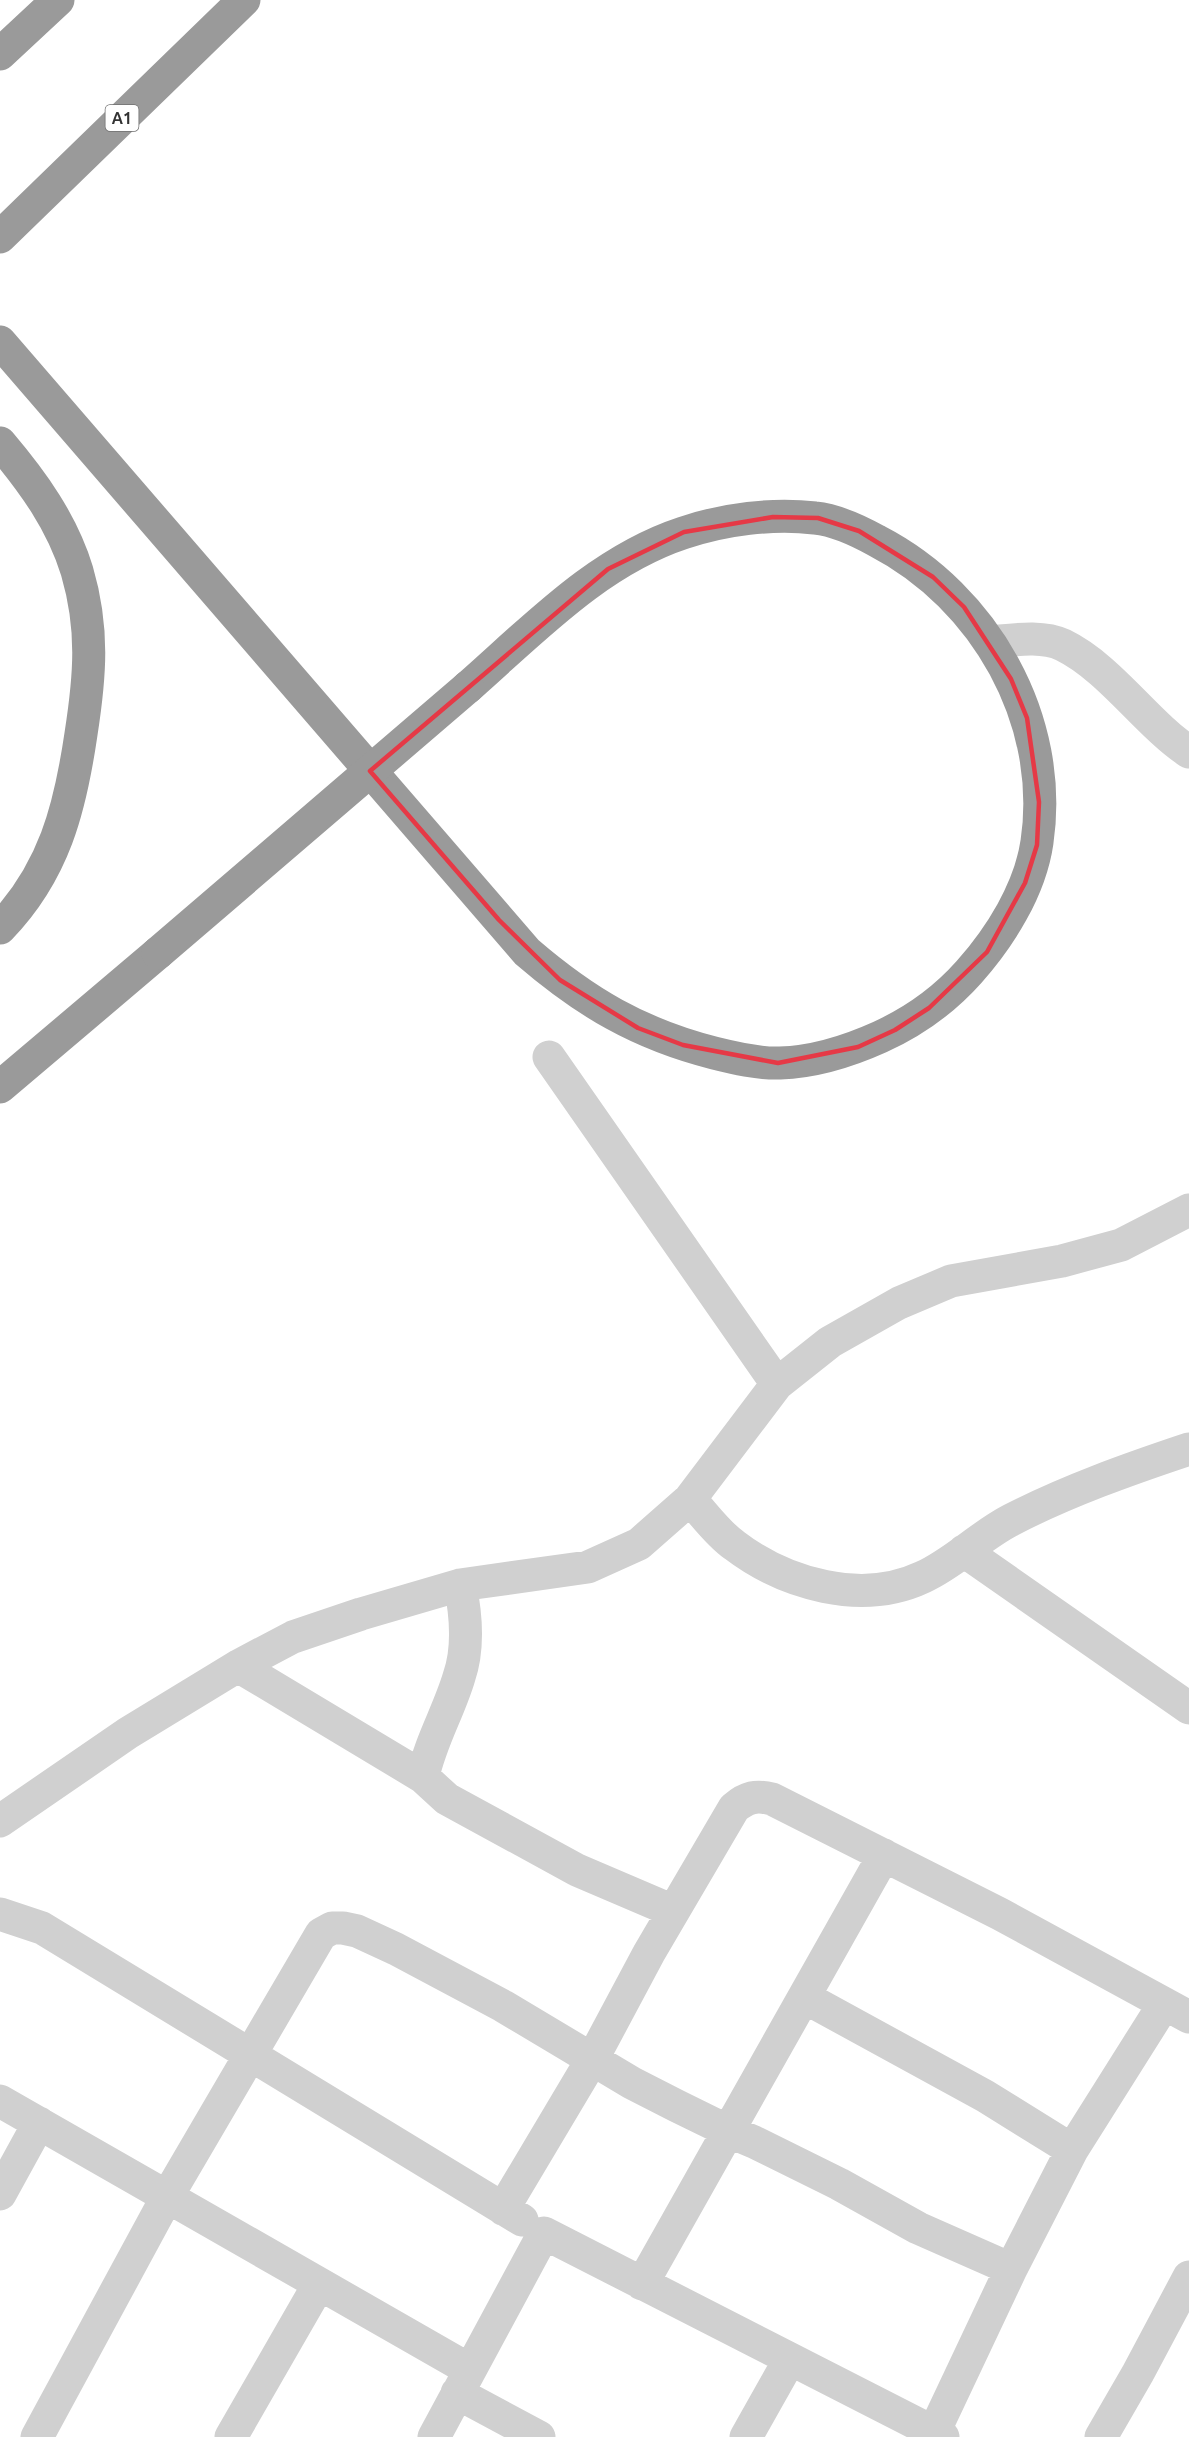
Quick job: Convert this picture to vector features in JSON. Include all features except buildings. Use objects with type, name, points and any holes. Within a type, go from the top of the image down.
[{"type":"highway","points":[[0,54],[58,0]]},
{"type":"highway","name":"A1","points":[[0,237],[244,0]]},
{"type":"highway","points":[[0,342],[527,952],[595,1005],[638,1028],[683,1045],[730,1057],[778,1063],[818,1058],[858,1047],[895,1030],[929,1008],[960,981],[987,952],[1008,919],[1025,883],[1037,844],[1039,802],[1036,759],[1027,718],[1011,679],[990,642],[964,607],[933,577],[897,551],[859,531],[818,518],[773,517],[728,522],[684,532],[645,548],[608,569],[573,594],[468,687],[158,953],[0,1087]]},
{"type":"highway","points":[[0,443],[28,476],[48,506],[64,538],[77,571],[90,641],[90,668],[75,777],[66,816],[51,854],[36,882],[19,908],[0,928]]},
{"type":"street","points":[[990,642],[1030,639],[1062,644],[1089,662],[1189,752]]},
{"type":"street","points":[[549,1057],[777,1384]]},
{"type":"street","points":[[0,1821],[128,1733],[238,1666],[293,1637],[460,1585],[588,1566],[639,1544],[690,1499],[777,1384],[830,1342],[899,1303],[951,1281],[1062,1261],[1121,1245],[1189,1210]]},
{"type":"street","points":[[690,1499],[733,1545],[776,1570],[818,1586],[877,1591],[922,1578],[1010,1521],[1136,1466],[1189,1449]]},
{"type":"street","points":[[964,1551],[1189,1708]]},
{"type":"street","points":[[423,1777],[427,1758],[460,1676],[465,1636],[465,1607],[460,1585]]},
{"type":"street","points":[[238,1666],[423,1777],[447,1799],[577,1870],[673,1911]]},
{"type":"street","points":[[0,1914],[42,1928],[544,2233],[938,2435],[1011,2269],[1072,2150],[1177,2011],[999,1914],[772,1798],[758,1796],[746,1798],[734,1808],[673,1911],[593,2058],[503,2208]]},
{"type":"street","points":[[642,2283],[884,1855]]},
{"type":"street","points":[[37,2437],[167,2197],[321,1934],[332,1928],[357,1931],[396,1949],[503,2006],[632,2083],[838,2184],[918,2228],[1011,2269]]},
{"type":"street","points":[[804,1997],[985,2096],[1072,2150]]},
{"type":"street","points":[[0,2101],[319,2284],[464,2381],[539,2437]]},
{"type":"street","points":[[0,2194],[39,2123]]},
{"type":"street","points":[[434,2437],[544,2233]]},
{"type":"street","points":[[1101,2437],[1189,2277]]},
{"type":"street","points":[[231,2437],[319,2284]]},
{"type":"street","points":[[746,2437],[790,2359]]},
{"type":"highlighted area","points":[[773,517],[818,518],[859,531],[933,577],[964,607],[1011,679],[1027,718],[1039,802],[1037,845],[1025,883],[987,952],[929,1008],[895,1030],[858,1047],[778,1063],[683,1045],[638,1028],[560,980],[499,920],[370,771],[608,569],[684,532]]}]
